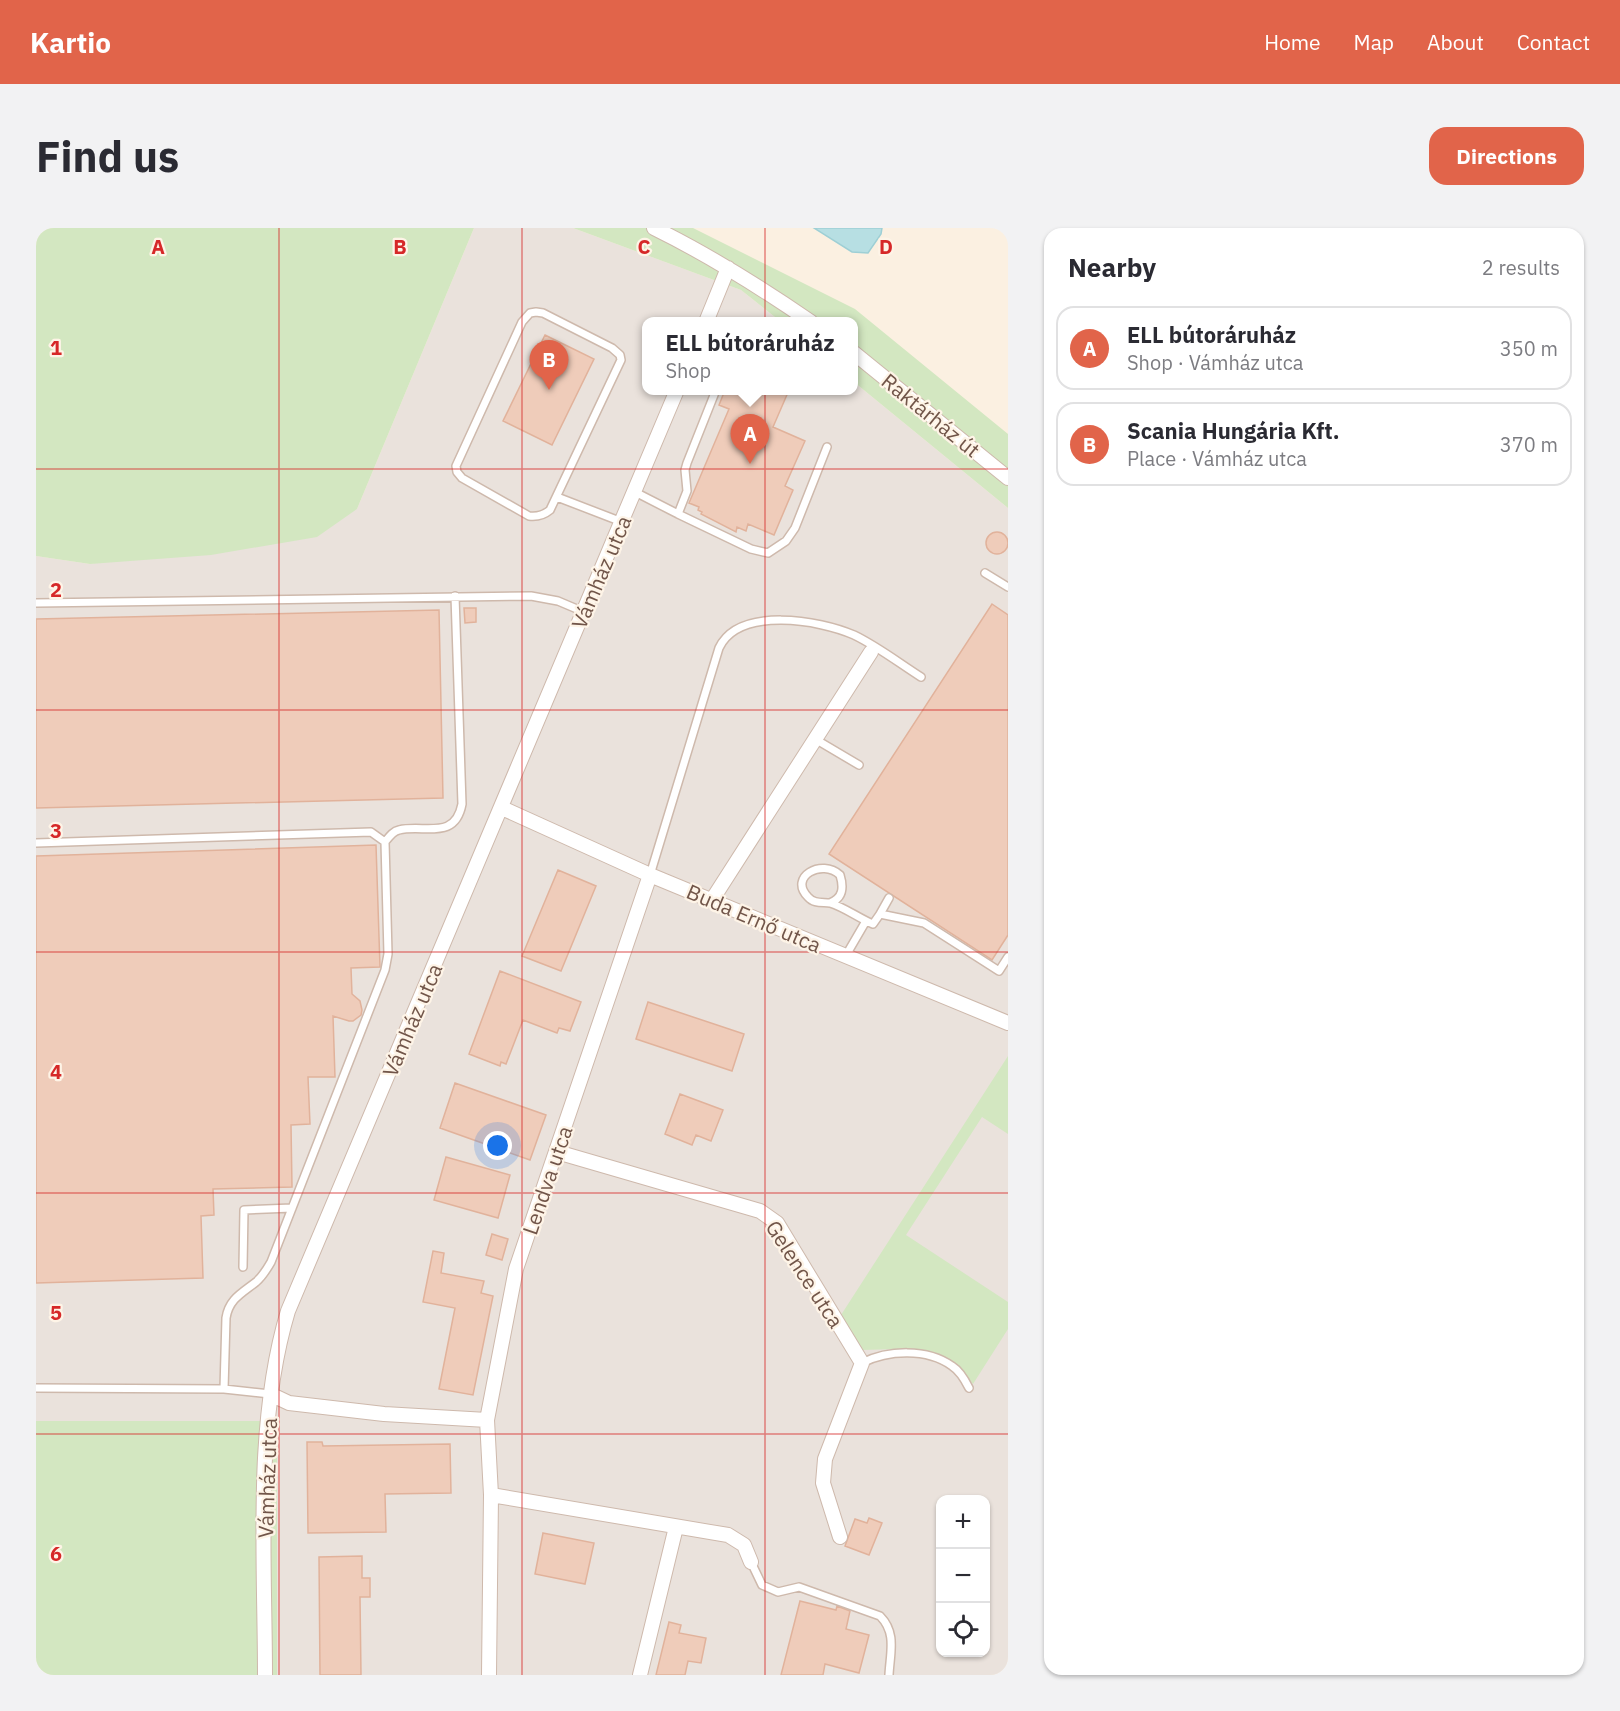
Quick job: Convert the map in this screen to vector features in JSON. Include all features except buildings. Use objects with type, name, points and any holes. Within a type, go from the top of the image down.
[{"type":"street","points":[[654,228],[695,248],[805,317]]},
{"type":"street","points":[[708,317],[728,268]]},
{"type":"street","name":"Raktárház út","points":[[858,356],[1008,478]]},
{"type":"street","name":"Vámház utca","points":[[265,1675],[265,1494],[270,1394],[279,1343],[288,1311],[676,395]]},
{"type":"street","points":[[712,900],[871,652]]},
{"type":"street","name":"Buda Ernő utca","points":[[502,808],[650,875],[1008,1023]]},
{"type":"street","name":"Lendva utca","points":[[489,1675],[491,1495],[487,1420],[516,1269],[650,875]]},
{"type":"street","name":"Gelence utca","points":[[556,1152],[766,1215],[777,1224],[862,1363]]},
{"type":"street","points":[[840,1537],[822,1475],[825,1459],[862,1363]]},
{"type":"street","points":[[270,1394],[289,1403],[393,1414],[487,1420]]},
{"type":"street","points":[[491,1495],[728,1535],[744,1545],[751,1562]]},
{"type":"street","points":[[640,1675],[676,1527]]},
{"type":"lane","points":[[536,312],[543,313],[612,348],[620,355],[621,360],[558,497],[546,514],[529,516],[462,478],[456,466],[522,322],[530,313],[536,312]]},
{"type":"lane","points":[[678,514],[687,491],[685,470],[687,463],[714,395]]},
{"type":"lane","points":[[635,492],[751,549],[768,553],[786,541],[795,528],[827,447]]},
{"type":"lane","points":[[558,497],[622,522]]},
{"type":"lane","points":[[985,573],[1008,587]]},
{"type":"lane","points":[[36,603],[455,596],[550,598],[584,612]]},
{"type":"lane","points":[[224,1389],[228,1308],[239,1294],[256,1282],[265,1272],[388,961],[385,842],[398,830],[441,828],[450,825],[460,812],[462,804],[455,596]]},
{"type":"lane","points":[[650,875],[719,648],[727,636],[748,624],[763,621],[789,620],[819,624],[856,636],[921,677]]},
{"type":"lane","points":[[815,739],[859,765]]},
{"type":"lane","points":[[36,843],[371,832],[385,842]]},
{"type":"lane","points":[[830,903],[839,899],[842,894],[840,875],[829,868],[809,871],[802,885],[807,896],[816,902],[830,903],[873,924],[889,898]]},
{"type":"lane","points":[[880,914],[924,923],[999,971],[1008,957]]},
{"type":"lane","points":[[845,957],[866,921]]},
{"type":"lane","points":[[243,1267],[244,1210],[292,1208]]},
{"type":"lane","points":[[862,1363],[887,1354],[934,1357],[953,1366],[969,1388]]},
{"type":"lane","points":[[36,1388],[224,1389],[270,1394]]},
{"type":"lane","points":[[751,1562],[762,1586],[778,1592],[799,1587],[880,1616],[891,1631],[889,1675]]},
{"type":"shaded area","points":[[474,228],[573,228],[741,290],[775,317],[642,317],[642,395],[858,395],[858,385],[1008,508],[1008,1675],[277,1675],[277,1421],[36,1421],[36,556],[90,564],[357,509]]},
{"type":"green space","points":[[36,228],[474,228],[357,509],[317,537],[211,555],[90,564],[36,556]]},
{"type":"green space","points":[[573,228],[693,228],[855,309],[1008,434],[1008,508],[858,385],[858,317],[775,317],[741,290]]},
{"type":"green space","points":[[1008,1056],[1008,1134],[982,1117],[906,1235],[1008,1302],[1008,1329],[973,1384],[954,1363],[933,1353],[910,1349],[862,1350],[841,1315]]},
{"type":"green space","points":[[36,1421],[277,1421],[277,1675],[36,1675]]},
{"type":"water","points":[[814,228],[882,228],[881,234],[868,253],[852,252]]},
{"type":"place","name":"Scania Hungária Kft.","points":[[549,390]]},
{"type":"place","name":"ELL bútoráruház","points":[[750,464]]}]
